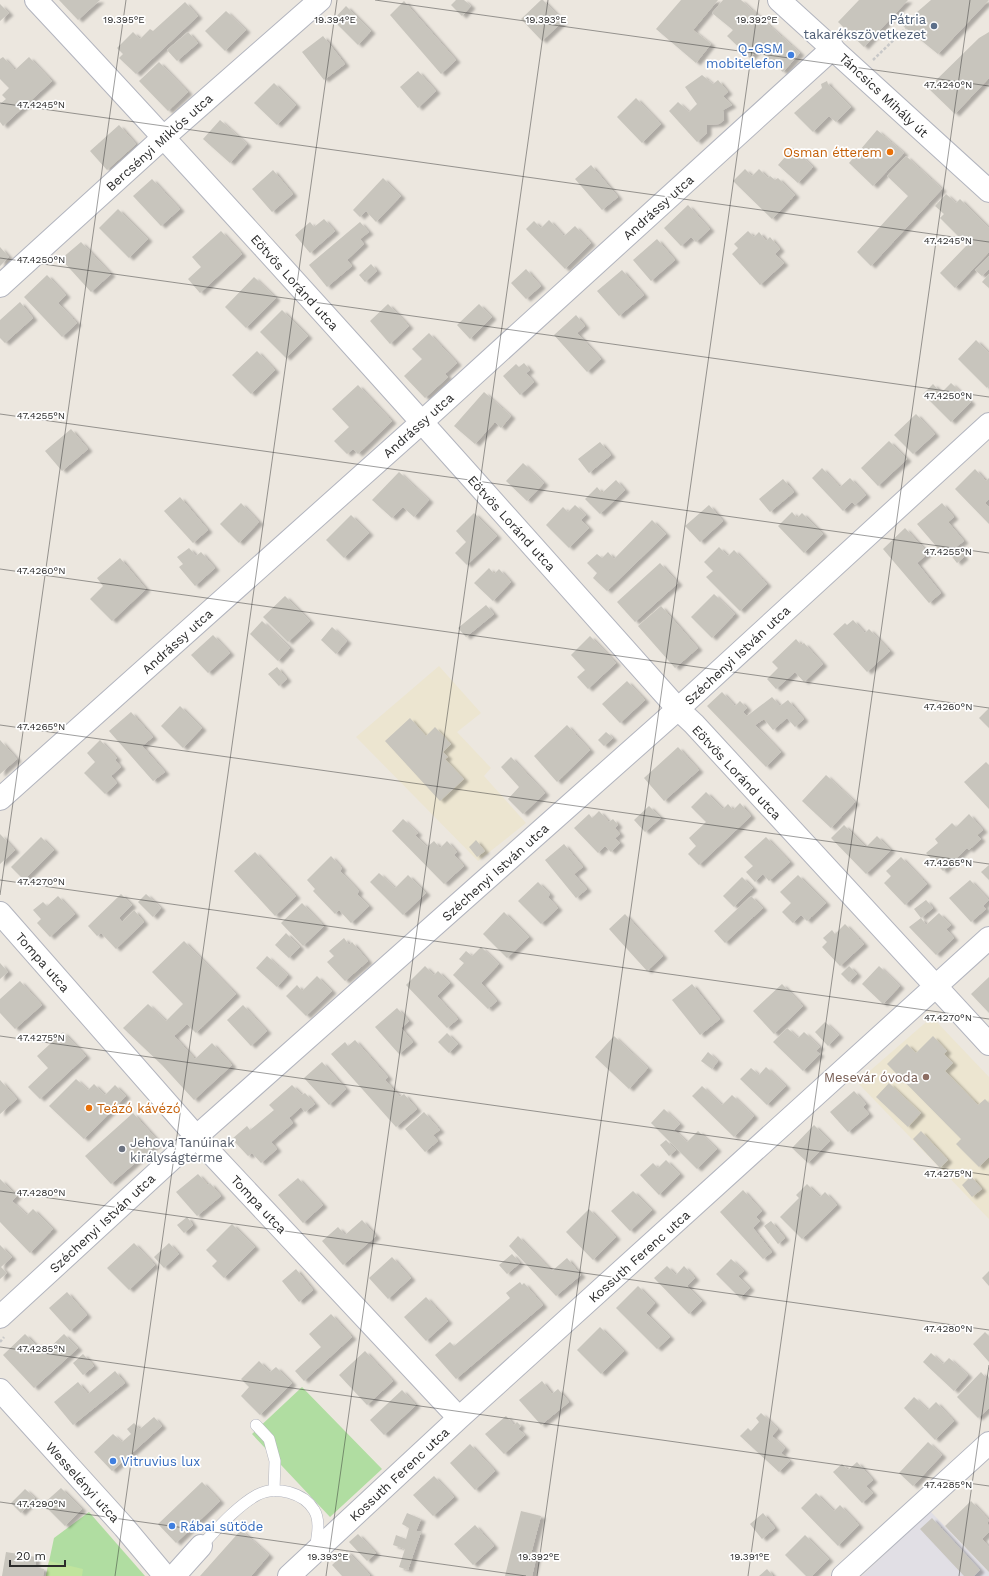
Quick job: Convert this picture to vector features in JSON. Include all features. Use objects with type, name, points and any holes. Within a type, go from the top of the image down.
[{"type":"street","name":"Eötvös Loránd utca","points":[[36,0],[164,137],[422,422],[678,709],[694,724],[989,1044]]},
{"type":"street","name":"Bercsényi Miklós utca","points":[[0,286],[164,137],[320,0]]},
{"type":"street","name":"Táncsics Mihály út","points":[[779,0],[989,191]]},
{"type":"street","name":"Andrássy utca","points":[[0,799],[422,422],[833,48]]},
{"type":"street","name":"Széchenyi István utca","points":[[0,1317],[197,1136],[678,709],[989,424]]},
{"type":"street","name":"Tompa utca","points":[[0,913],[197,1136],[459,1418]]},
{"type":"street","name":"Kossuth Ferenc utca","points":[[290,1576],[459,1418],[989,938]]},
{"type":"street","name":"Wesselényi utca","points":[[0,1390],[128,1532],[165,1576]]},
{"type":"street","points":[[843,1576],[989,1443]]},
{"type":"street","points":[[174,1576],[208,1539]]},
{"type":"lane","points":[[256,1425],[269,1440],[275,1462],[274,1491]]},
{"type":"lane","points":[[208,1539],[242,1506],[258,1494],[274,1491],[302,1497],[315,1511],[318,1525],[315,1552]]},
{"type":"path","points":[[873,61],[906,28]]},
{"type":"shaded area","points":[[439,666],[481,713],[457,732],[491,768],[484,776],[526,823],[478,861],[356,737]]},
{"type":"shaded area","points":[[932,1017],[989,1077],[989,1219],[857,1082]]},
{"type":"shaded area","points":[[930,1511],[989,1572],[989,1576],[862,1576]]},
{"type":"green space","points":[[302,1387],[382,1469],[330,1517],[252,1434]]},
{"type":"green space","points":[[89,1512],[145,1576],[46,1576],[54,1538]]},
{"type":"green space","points":[[49,1561],[83,1569],[82,1576],[46,1576]]},
{"type":"building","points":[[59,0],[100,0],[78,20]]},
{"type":"building","points":[[456,0],[464,0],[471,6],[462,16],[451,5]]},
{"type":"building","points":[[541,0],[543,0],[563,21],[542,41],[521,19]]},
{"type":"building","points":[[681,0],[718,0],[693,30],[711,44],[696,63],[656,29]]},
{"type":"building","points":[[723,0],[741,0],[800,53],[783,72],[758,49],[750,58],[727,36],[733,30],[712,13]]},
{"type":"building","points":[[859,0],[908,0],[864,47],[838,22]]},
{"type":"building","name":"Pátria takarékszövetkezet","points":[[931,0],[989,0],[938,54],[902,25]]},
{"type":"building","points":[[404,1],[456,60],[441,74],[390,15]]},
{"type":"building","points":[[185,2],[198,16],[136,74],[119,58],[123,54],[117,48],[133,32],[140,39],[150,29],[153,31]]},
{"type":"building","points":[[0,4],[9,13],[0,21]]},
{"type":"building","points":[[346,6],[371,31],[358,45],[333,20]]},
{"type":"building","points":[[226,11],[246,30],[225,51],[205,31]]},
{"type":"building","points":[[188,32],[198,43],[177,61],[167,50]]},
{"type":"building","points":[[989,32],[989,78],[955,114],[928,88],[979,38]]},
{"type":"building","points":[[323,36],[345,64],[324,80],[302,52]]},
{"type":"building","points":[[3,57],[15,70],[29,57],[52,81],[3,126],[0,122],[0,104],[6,99],[2,95],[9,88],[0,79],[0,59]]},
{"type":"building","points":[[159,62],[188,92],[168,111],[139,81]]},
{"type":"building","points":[[418,71],[436,91],[418,108],[400,87]]},
{"type":"building","points":[[702,75],[713,84],[718,80],[728,92],[723,96],[732,105],[723,110],[724,120],[719,124],[707,125],[707,133],[697,142],[669,111],[678,102],[689,112],[697,104],[685,87]]},
{"type":"building","points":[[827,81],[828,84],[851,107],[836,122],[829,116],[813,132],[794,113],[822,88],[821,84]]},
{"type":"building","points":[[274,83],[296,105],[277,125],[254,103]]},
{"type":"building","points":[[636,98],[661,124],[642,143],[617,117]]},
{"type":"building","points":[[220,120],[247,144],[230,163],[203,139]]},
{"type":"building","points":[[119,125],[136,144],[107,170],[90,151]]},
{"type":"building","points":[[877,130],[904,153],[873,186],[849,163]]},
{"type":"building","points":[[793,148],[813,167],[798,183],[778,165]]},
{"type":"building","points":[[906,156],[942,189],[871,266],[857,252],[908,196],[887,176]]},
{"type":"building","points":[[591,165],[618,197],[602,210],[575,179]]},
{"type":"building","points":[[745,169],[752,176],[759,169],[768,178],[770,176],[775,180],[778,178],[795,195],[772,219],[733,181]]},
{"type":"building","points":[[273,170],[293,194],[272,212],[252,189]]},
{"type":"building","points":[[383,178],[401,196],[376,222],[366,211],[360,217],[353,210]]},
{"type":"building","points":[[152,179],[180,209],[161,226],[133,196]]},
{"type":"building","points":[[946,194],[956,203],[960,199],[989,228],[989,252],[955,288],[940,273],[967,245],[940,218],[944,214],[935,206]]},
{"type":"building","points":[[688,205],[710,229],[696,242],[691,237],[681,246],[664,228]]},
{"type":"building","points":[[118,209],[148,239],[129,258],[99,228]]},
{"type":"building","points":[[324,219],[335,231],[310,253],[295,235],[310,222],[314,227]]},
{"type":"building","points":[[549,220],[564,236],[575,226],[591,243],[565,269],[526,229],[534,221],[541,228]]},
{"type":"building","points":[[360,222],[369,232],[360,239],[364,244],[347,260],[352,266],[327,287],[309,265]]},
{"type":"building","points":[[221,231],[242,254],[200,293],[188,279],[201,267],[192,257]]},
{"type":"building","points":[[748,231],[754,237],[759,232],[766,241],[770,237],[780,249],[775,254],[784,263],[760,285],[732,254],[738,248],[734,244]]},
{"type":"building","points":[[657,239],[675,260],[651,281],[633,260]]},
{"type":"building","points":[[81,242],[111,274],[91,292],[61,259]]},
{"type":"building","points":[[0,247],[9,257],[0,266]]},
{"type":"building","points":[[989,256],[989,269],[982,276],[975,270]]},
{"type":"building","points":[[371,264],[377,271],[365,282],[359,275]]},
{"type":"building","points":[[526,269],[541,286],[526,299],[511,283]]},
{"type":"building","points":[[622,270],[644,295],[619,316],[597,291]]},
{"type":"building","points":[[989,274],[989,288],[982,282]]},
{"type":"building","points":[[47,275],[66,295],[58,303],[77,323],[62,337],[24,297]]},
{"type":"building","points":[[254,277],[276,298],[246,328],[225,307]]},
{"type":"building","points":[[20,302],[33,318],[5,343],[0,338],[0,320]]},
{"type":"building","points":[[388,304],[409,326],[390,344],[370,321]]},
{"type":"building","points":[[479,304],[492,317],[470,339],[457,325]]},
{"type":"building","points":[[282,310],[308,336],[286,358],[260,332]]},
{"type":"building","points":[[576,315],[585,326],[577,333],[601,359],[587,372],[554,335]]},
{"type":"building","points":[[429,333],[457,363],[445,374],[448,377],[425,398],[404,376],[422,359],[412,349]]},
{"type":"building","points":[[976,340],[989,353],[989,385],[987,388],[958,359]]},
{"type":"building","points":[[257,351],[275,370],[251,394],[232,375]]},
{"type":"building","points":[[524,363],[530,370],[526,373],[534,382],[520,395],[503,376],[516,364],[519,367]]},
{"type":"building","points":[[951,383],[971,402],[951,422],[923,394],[933,384],[941,393]]},
{"type":"building","points":[[358,385],[392,421],[358,454],[353,449],[347,454],[334,441],[349,427],[332,409]]},
{"type":"building","points":[[484,392],[511,416],[501,428],[495,422],[475,444],[454,426]]},
{"type":"building","points":[[916,414],[935,434],[913,454],[894,435]]},
{"type":"building","points":[[71,429],[88,449],[62,471],[45,451]]},
{"type":"building","points":[[889,441],[907,459],[878,486],[861,468]]},
{"type":"building","points":[[600,442],[611,455],[589,473],[578,459]]},
{"type":"building","points":[[523,463],[544,483],[527,501],[506,481]]},
{"type":"building","points":[[822,468],[840,487],[850,478],[866,495],[855,505],[852,502],[843,511],[812,478]]},
{"type":"building","points":[[975,469],[986,481],[989,478],[989,499],[985,503],[989,507],[989,524],[955,489]]},
{"type":"building","points":[[399,472],[429,500],[414,517],[403,507],[392,518],[372,500]]},
{"type":"building","points":[[783,479],[794,492],[770,512],[759,499]]},
{"type":"building","points":[[616,480],[625,490],[600,514],[585,499],[597,487],[602,493]]},
{"type":"building","points":[[180,497],[208,530],[193,543],[164,511]]},
{"type":"building","points":[[241,503],[259,522],[239,543],[220,524]]},
{"type":"building","points":[[942,503],[954,517],[948,522],[964,541],[956,547],[964,557],[957,563],[946,549],[942,553],[917,524]]},
{"type":"building","points":[[575,505],[586,515],[581,520],[589,528],[569,548],[546,525],[563,507],[568,512]]},
{"type":"building","points":[[709,505],[723,521],[700,542],[685,526]]},
{"type":"building","points":[[792,512],[797,518],[802,513],[823,534],[804,553],[778,526]]},
{"type":"building","points":[[474,513],[497,536],[467,565],[455,553],[466,542],[456,531]]},
{"type":"building","points":[[351,515],[369,533],[344,558],[326,540]]},
{"type":"building","points":[[652,520],[666,534],[607,591],[593,578],[597,573],[587,563],[597,554],[602,558],[608,552],[614,559]]},
{"type":"building","points":[[905,528],[928,553],[917,563],[941,593],[929,603],[883,549]]},
{"type":"building","points":[[719,547],[728,556],[734,550],[767,584],[740,611],[706,577],[713,571],[704,562]]},
{"type":"building","points":[[189,548],[196,556],[201,552],[215,568],[195,586],[179,567],[183,564],[177,557]]},
{"type":"building","points":[[120,558],[146,589],[112,621],[90,599],[103,586],[97,578]]},
{"type":"building","points":[[660,563],[678,583],[635,622],[617,602]]},
{"type":"building","points":[[489,568],[494,574],[499,569],[511,582],[493,601],[474,583]]},
{"type":"building","points":[[714,594],[735,614],[712,638],[691,617]]},
{"type":"building","points":[[285,596],[310,621],[288,642],[263,617]]},
{"type":"building","points":[[486,605],[494,614],[466,637],[458,628]]},
{"type":"building","points":[[661,606],[698,648],[675,668],[638,626]]},
{"type":"building","points":[[853,620],[865,633],[869,629],[890,651],[867,672],[833,634],[845,623],[847,625]]},
{"type":"building","points":[[262,621],[290,648],[278,661],[250,634]]},
{"type":"building","points":[[332,627],[347,641],[336,654],[321,640]]},
{"type":"building","points":[[213,635],[230,653],[208,673],[191,655]]},
{"type":"building","points":[[590,636],[616,663],[588,689],[577,677],[585,670],[571,655]]},
{"type":"building","points":[[796,639],[801,645],[804,643],[823,664],[804,682],[795,672],[776,689],[767,679],[778,668],[772,662]]},
{"type":"building","points":[[277,667],[287,679],[279,686],[268,674]]},
{"type":"building","points":[[627,681],[645,700],[620,723],[602,704]]},
{"type":"building","points":[[722,692],[735,706],[740,701],[747,708],[743,712],[747,716],[772,697],[780,706],[788,700],[804,719],[795,727],[787,718],[773,730],[764,719],[755,725],[781,752],[766,767],[707,706]]},
{"type":"building","points":[[180,706],[202,728],[183,748],[161,726]]},
{"type":"building","points":[[989,708],[989,728],[979,718]]},
{"type":"building","points":[[131,712],[153,737],[142,746],[165,772],[153,781],[109,731]]},
{"type":"building","points":[[410,718],[426,736],[435,727],[451,744],[443,752],[448,757],[445,759],[464,779],[440,801],[385,741]]},
{"type":"building","points":[[567,725],[590,750],[557,782],[534,756]]},
{"type":"building","points":[[606,732],[613,738],[604,746],[598,740]]},
{"type":"building","points":[[0,740],[17,759],[0,774]]},
{"type":"building","points":[[100,740],[117,758],[115,760],[121,767],[111,776],[117,783],[105,794],[84,773],[95,762],[87,753]]},
{"type":"building","points":[[678,747],[699,770],[664,801],[644,778]]},
{"type":"building","points":[[511,757],[545,793],[523,814],[508,799],[519,787],[501,767]]},
{"type":"building","points":[[986,762],[989,765],[989,809],[964,782]]},
{"type":"building","points":[[826,775],[855,802],[831,828],[802,801]]},
{"type":"building","points":[[706,792],[723,809],[728,804],[733,810],[740,803],[751,816],[699,865],[688,854],[696,846],[689,838],[706,822],[691,807]]},
{"type":"building","points":[[649,806],[661,818],[645,832],[634,820]]},
{"type":"building","points":[[599,811],[609,822],[613,819],[618,825],[615,828],[620,834],[615,838],[620,843],[611,852],[605,846],[598,853],[574,828],[589,814],[592,818]]},
{"type":"building","points":[[969,814],[983,830],[977,835],[981,839],[969,850],[967,848],[943,871],[926,853],[938,843],[935,839],[952,823],[956,827]]},
{"type":"building","points":[[403,819],[418,833],[415,835],[427,847],[434,841],[440,848],[447,841],[457,852],[454,855],[464,866],[444,884],[392,831]]},
{"type":"building","points":[[844,825],[866,847],[877,836],[891,850],[866,874],[831,838]]},
{"type":"building","points":[[0,834],[15,850],[0,864]]},
{"type":"building","points":[[41,837],[54,850],[24,880],[11,867]]},
{"type":"building","points":[[766,837],[790,862],[769,881],[763,874],[755,882],[746,872],[753,866],[744,857]]},
{"type":"building","points":[[476,840],[485,851],[477,857],[469,847]]},
{"type":"building","points":[[564,844],[583,867],[574,874],[587,889],[576,898],[545,860]]},
{"type":"building","points":[[255,852],[296,896],[275,916],[234,871]]},
{"type":"building","points":[[331,856],[342,868],[340,871],[359,891],[357,894],[369,906],[351,923],[339,910],[335,914],[313,891],[315,889],[307,880]]},
{"type":"building","points":[[901,857],[927,884],[905,905],[884,883],[891,876],[886,871]]},
{"type":"building","points":[[989,865],[989,880],[981,872]]},
{"type":"building","points":[[379,873],[395,888],[408,875],[426,893],[403,915],[370,882]]},
{"type":"building","points":[[798,875],[826,903],[807,921],[801,915],[793,923],[782,912],[791,903],[780,892]]},
{"type":"building","points":[[742,877],[753,888],[734,907],[723,896]]},
{"type":"building","points":[[970,880],[989,900],[983,906],[986,909],[971,922],[949,898]]},
{"type":"building","points":[[538,882],[550,894],[548,897],[558,908],[541,924],[518,901]]},
{"type":"building","points":[[121,894],[132,905],[119,918],[122,922],[134,910],[144,922],[116,949],[101,933],[97,936],[88,926]]},
{"type":"building","points":[[146,894],[161,908],[153,917],[138,902]]},
{"type":"building","points":[[58,896],[75,914],[50,937],[37,923],[41,919],[33,910],[43,902],[47,906]]},
{"type":"building","points":[[751,896],[763,908],[725,943],[714,931]]},
{"type":"building","points":[[926,900],[933,908],[921,918],[914,909]]},
{"type":"building","points":[[302,903],[324,926],[303,946],[281,923]]},
{"type":"building","points":[[504,912],[529,937],[507,958],[483,934]]},
{"type":"building","points":[[939,913],[951,925],[946,929],[954,938],[936,955],[909,927],[921,918],[926,925]]},
{"type":"building","points":[[625,914],[663,956],[647,971],[609,929]]},
{"type":"building","points":[[845,924],[864,944],[840,966],[822,947],[827,942],[823,938],[832,930],[835,934]]},
{"type":"building","points":[[286,933],[300,947],[289,958],[275,945]]},
{"type":"building","points":[[344,938],[349,945],[352,942],[368,961],[345,981],[327,962],[334,956],[329,951]]},
{"type":"building","points":[[184,941],[236,994],[196,1033],[187,1024],[174,1036],[195,1059],[212,1043],[232,1065],[194,1100],[162,1065],[123,1028],[148,1004],[166,1021],[183,1004],[152,972]]},
{"type":"building","points":[[481,947],[499,964],[481,983],[497,1001],[488,1009],[453,975],[464,963],[459,959],[466,951],[472,956]]},
{"type":"building","points":[[267,956],[288,975],[277,987],[256,968]]},
{"type":"building","points":[[0,963],[8,972],[0,979]]},
{"type":"building","points":[[425,966],[434,975],[438,971],[450,983],[437,996],[458,1019],[447,1028],[406,985]]},
{"type":"building","points":[[849,966],[857,974],[849,982],[841,974]]},
{"type":"building","points":[[879,966],[900,986],[883,1004],[862,984]]},
{"type":"building","points":[[317,976],[332,991],[306,1016],[286,996],[297,985],[302,991]]},
{"type":"building","points":[[989,977],[989,1013],[971,994]]},
{"type":"building","points":[[20,981],[42,1005],[15,1029],[0,1013],[0,999]]},
{"type":"building","points":[[692,984],[720,1019],[700,1035],[672,1000]]},
{"type":"building","points":[[782,984],[803,1006],[774,1034],[753,1011]]},
{"type":"building","points":[[243,1005],[267,1031],[251,1046],[227,1020]]},
{"type":"building","points":[[397,1008],[409,1021],[401,1028],[413,1042],[399,1054],[375,1027]]},
{"type":"building","points":[[825,1022],[839,1035],[828,1046],[815,1032]]},
{"type":"building","points":[[787,1028],[798,1038],[804,1032],[820,1047],[816,1051],[820,1054],[803,1071],[773,1042]]},
{"type":"building","points":[[63,1032],[86,1056],[40,1099],[28,1087],[48,1068],[37,1056]]},
{"type":"building","points":[[447,1033],[458,1044],[449,1053],[438,1042]]},
{"type":"building","points":[[614,1036],[648,1068],[629,1089],[595,1057]]},
{"type":"building","points":[[933,1036],[947,1051],[944,1054],[953,1063],[945,1071],[978,1105],[985,1099],[989,1103],[989,1157],[979,1167],[956,1144],[961,1139],[887,1064],[907,1044],[916,1053]]},
{"type":"building","points":[[355,1040],[388,1077],[385,1080],[400,1097],[404,1094],[417,1109],[396,1127],[331,1054],[345,1042],[348,1046]]},
{"type":"building","points":[[708,1052],[718,1061],[712,1069],[701,1061]]},
{"type":"building","points":[[322,1062],[346,1089],[329,1105],[304,1078]]},
{"type":"building","points":[[766,1067],[786,1086],[767,1105],[740,1079],[751,1068],[759,1075]]},
{"type":"building","points":[[76,1079],[88,1090],[94,1084],[105,1095],[115,1085],[126,1096],[84,1139],[49,1106]]},
{"type":"building","points":[[0,1080],[17,1099],[0,1114]]},
{"type":"building","points":[[889,1083],[921,1113],[908,1127],[876,1097]]},
{"type":"building","points":[[292,1085],[302,1095],[305,1093],[315,1104],[305,1112],[301,1107],[289,1118],[293,1123],[271,1142],[277,1149],[261,1163],[252,1153],[248,1156],[232,1139],[247,1126],[250,1130],[274,1110],[269,1105]]},
{"type":"building","points":[[702,1086],[722,1105],[732,1095],[754,1116],[734,1137],[692,1096]]},
{"type":"building","points":[[854,1091],[866,1104],[863,1107],[869,1114],[848,1132],[830,1112]]},
{"type":"building","points":[[664,1109],[680,1124],[674,1130],[687,1142],[698,1131],[717,1149],[697,1169],[651,1123]]},
{"type":"building","points":[[424,1112],[440,1130],[433,1135],[438,1141],[425,1152],[405,1129]]},
{"type":"building","name":"Jehova Tanúinak királyságterme","points":[[133,1113],[159,1142],[111,1184],[85,1156]]},
{"type":"building","points":[[814,1125],[830,1141],[808,1163],[792,1148]]},
{"type":"building","points":[[921,1131],[948,1160],[940,1168],[913,1139]]},
{"type":"building","points":[[666,1140],[676,1150],[669,1156],[660,1145]]},
{"type":"building","points":[[666,1160],[680,1174],[659,1195],[640,1175],[653,1163],[658,1168]]},
{"type":"building","points":[[198,1174],[208,1185],[210,1183],[221,1196],[197,1216],[176,1192]]},
{"type":"building","points":[[971,1176],[982,1189],[972,1197],[962,1185]]},
{"type":"building","points":[[298,1178],[323,1205],[303,1223],[278,1195]]},
{"type":"building","points":[[0,1179],[17,1196],[12,1201],[27,1215],[33,1209],[53,1229],[30,1253],[0,1222]]},
{"type":"building","points":[[807,1184],[820,1197],[825,1192],[837,1205],[802,1239],[780,1217],[799,1198],[796,1195]]},
{"type":"building","points":[[743,1190],[762,1211],[756,1217],[760,1221],[753,1228],[772,1252],[763,1259],[720,1212]]},
{"type":"building","points":[[633,1191],[652,1210],[630,1231],[611,1211]]},
{"type":"building","points":[[589,1209],[616,1237],[593,1260],[566,1232]]},
{"type":"building","points":[[187,1217],[193,1225],[184,1233],[177,1225]]},
{"type":"building","points":[[362,1220],[376,1236],[343,1265],[322,1241],[338,1227],[345,1235]]},
{"type":"building","points":[[771,1221],[785,1238],[778,1244],[764,1226]]},
{"type":"building","points":[[232,1224],[255,1247],[224,1278],[212,1266],[217,1261],[206,1250]]},
{"type":"building","points":[[518,1236],[552,1271],[567,1258],[581,1275],[556,1296],[509,1246]]},
{"type":"building","points":[[134,1243],[155,1265],[129,1290],[107,1268]]},
{"type":"building","points":[[169,1243],[179,1254],[164,1268],[154,1257]]},
{"type":"building","points":[[0,1245],[12,1257],[1,1267],[7,1273],[0,1279]]},
{"type":"building","points":[[512,1254],[520,1263],[507,1274],[499,1265]]},
{"type":"building","points":[[392,1257],[411,1278],[388,1299],[369,1278]]},
{"type":"building","points":[[731,1259],[744,1271],[738,1276],[750,1288],[740,1298],[716,1274]]},
{"type":"building","points":[[667,1266],[676,1275],[684,1266],[695,1278],[687,1286],[702,1301],[689,1314],[654,1278]]},
{"type":"building","points":[[296,1269],[313,1290],[299,1302],[282,1281]]},
{"type":"building","points":[[989,1271],[989,1286],[982,1278]]},
{"type":"building","points":[[520,1282],[522,1285],[524,1283],[543,1305],[456,1379],[435,1355],[450,1342],[454,1346],[510,1298],[506,1293]]},
{"type":"building","points":[[638,1286],[655,1303],[646,1313],[670,1337],[657,1349],[616,1308]]},
{"type":"building","points":[[67,1292],[87,1315],[70,1331],[49,1308]]},
{"type":"building","points":[[426,1297],[448,1321],[426,1341],[404,1317]]},
{"type":"building","points":[[331,1314],[352,1337],[304,1381],[295,1371],[321,1347],[309,1334]]},
{"type":"building","points":[[600,1327],[624,1351],[601,1374],[577,1350]]},
{"type":"building","points":[[985,1332],[989,1336],[989,1362],[973,1344]]},
{"type":"building","points":[[25,1334],[44,1353],[64,1334],[78,1348],[34,1388],[3,1355]]},
{"type":"building","points":[[365,1351],[393,1381],[367,1405],[339,1375]]},
{"type":"building","points":[[931,1353],[943,1364],[949,1358],[968,1375],[954,1391],[923,1362]]},
{"type":"building","points":[[83,1354],[94,1366],[83,1375],[73,1363]]},
{"type":"building","points":[[259,1361],[270,1372],[276,1367],[292,1383],[260,1415],[241,1396],[249,1387],[241,1379]]},
{"type":"building","points":[[115,1371],[125,1383],[73,1425],[54,1402],[78,1382],[88,1394]]},
{"type":"building","points":[[981,1372],[989,1381],[989,1408],[978,1418],[957,1397]]},
{"type":"building","points":[[542,1381],[552,1394],[558,1389],[569,1402],[541,1425],[519,1400]]},
{"type":"building","points":[[402,1390],[416,1405],[384,1435],[370,1420]]},
{"type":"building","points":[[914,1397],[928,1410],[936,1402],[954,1421],[935,1440],[904,1408]]},
{"type":"building","points":[[761,1413],[778,1429],[772,1436],[785,1448],[781,1453],[790,1461],[779,1472],[740,1436],[748,1428],[751,1431],[759,1422],[756,1418]]},
{"type":"building","points":[[506,1416],[514,1425],[517,1422],[521,1426],[518,1429],[525,1435],[504,1454],[485,1434]]},
{"type":"building","points":[[154,1417],[162,1426],[112,1471],[94,1452],[113,1434],[122,1442],[131,1434],[127,1429],[134,1423],[140,1429]]},
{"type":"building","points":[[928,1442],[942,1455],[913,1486],[899,1473]]},
{"type":"building","points":[[470,1444],[495,1471],[475,1490],[450,1463]]},
{"type":"building","points":[[857,1462],[873,1480],[866,1486],[873,1493],[862,1503],[833,1472],[842,1464],[848,1470]]},
{"type":"building","points":[[434,1476],[454,1497],[433,1516],[413,1495]]},
{"type":"building","points":[[202,1482],[220,1501],[176,1543],[158,1524]]},
{"type":"building","points":[[61,1488],[82,1509],[65,1526],[43,1504]]},
{"type":"building","points":[[25,1489],[35,1498],[21,1513],[11,1503]]},
{"type":"building","points":[[816,1493],[834,1511],[840,1505],[859,1525],[838,1546],[801,1508]]},
{"type":"building","points":[[971,1501],[989,1520],[987,1523],[989,1526],[989,1532],[982,1539],[989,1547],[989,1572],[945,1526]]},
{"type":"building","points":[[521,1511],[541,1516],[531,1554],[537,1555],[532,1576],[505,1576]]},
{"type":"building","points":[[407,1513],[421,1519],[416,1531],[421,1532],[408,1570],[399,1567],[405,1549],[393,1545],[396,1535],[406,1539],[409,1528],[402,1524]]},
{"type":"building","points":[[763,1513],[775,1528],[762,1539],[750,1524]]},
{"type":"building","points":[[932,1518],[980,1570],[974,1576],[964,1576],[920,1529]]},
{"type":"building","points":[[475,1525],[494,1546],[473,1565],[454,1544]]},
{"type":"building","points":[[241,1530],[269,1555],[251,1576],[200,1576]]},
{"type":"building","points":[[358,1534],[376,1553],[367,1561],[349,1542]]},
{"type":"building","points":[[805,1535],[829,1559],[812,1576],[806,1576],[785,1555]]},
{"type":"building","points":[[347,1551],[370,1575],[369,1576],[342,1576],[332,1565]]},
{"type":"building","points":[[6,1552],[36,1557],[35,1567],[44,1569],[43,1576],[2,1576]]},
{"type":"building","points":[[767,1569],[773,1576],[759,1576]]},
{"type":"place","name":"Pátria takarékszövetkezet","points":[[934,26]]},
{"type":"place","name":"Q-GSM mobitelefon","points":[[791,55]]},
{"type":"place","name":"Osman étterem","points":[[890,152]]},
{"type":"place","name":"Mesevár óvoda","points":[[926,1077]]},
{"type":"place","name":"Teázó kávézó","points":[[89,1108]]},
{"type":"place","name":"Jehova Tanúinak királyságterme","points":[[122,1149]]},
{"type":"place","name":"Vitruvius lux","points":[[113,1461]]},
{"type":"place","name":"Rábai sütöde","points":[[172,1526]]}]
